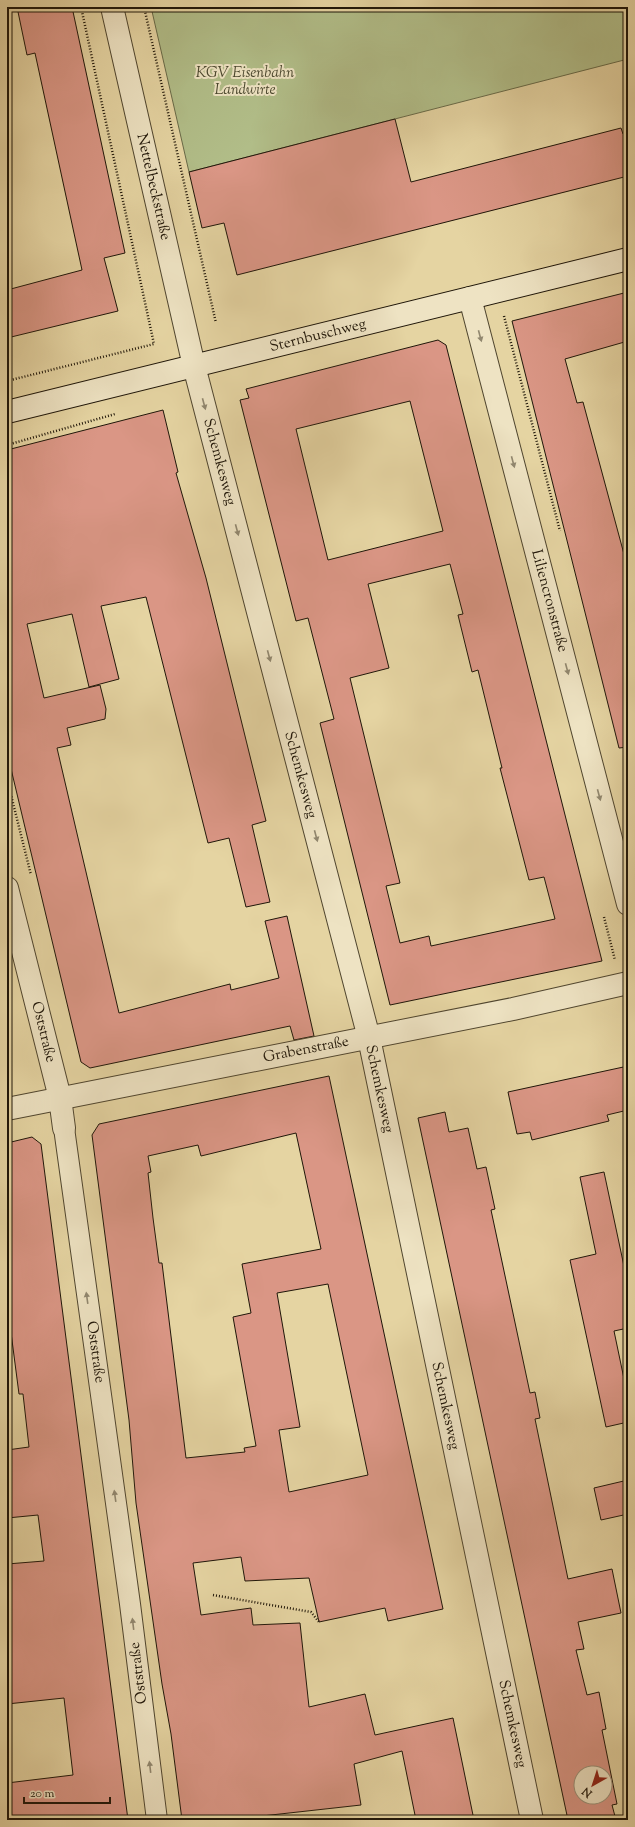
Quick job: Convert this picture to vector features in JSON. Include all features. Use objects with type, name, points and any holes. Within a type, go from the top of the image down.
[{"type":"street","name":"Nettelbeckstraße","points":[[112,7],[194,366]]},
{"type":"street","name":"Sternbuschweg","points":[[7,412],[628,259]]},
{"type":"street","name":"Liliencronstraße","points":[[470,298],[628,904]]},
{"type":"street","name":"Schemkesweg","points":[[194,366],[369,1038],[532,1820]]},
{"type":"street","name":"Oststraße","points":[[7,888],[60,1098],[130,1604],[157,1820]]},
{"type":"street","name":"Grabenstraße","points":[[7,1109],[513,1009],[628,983]]},
{"type":"path","points":[[7,381],[154,344],[81,7]]},
{"type":"path","points":[[144,7],[216,323]]},
{"type":"path","points":[[7,445],[119,413]]},
{"type":"path","points":[[213,1595],[311,1612],[319,1622]]},
{"type":"green space","name":"KGV Eisenbahn Landwirte","points":[[151,7],[628,7],[628,59],[189,172]]},
{"type":"building","points":[[17,7],[72,7],[125,253],[104,258],[118,311],[7,338],[7,290],[82,270],[35,53],[27,55]]},
{"type":"building","points":[[395,119],[411,182],[621,128],[623,134],[628,133],[628,176],[237,275],[224,223],[202,228],[189,172]]},
{"type":"building","points":[[628,292],[628,341],[565,359],[577,403],[583,402],[628,569],[628,747],[619,748],[512,321]]},
{"type":"building","points":[[438,340],[446,345],[602,961],[390,1005],[320,723],[334,719],[308,618],[296,621],[240,400],[249,398],[246,389]],"holes":[[[410,401],[443,531],[328,560],[296,429]],[[450,564],[463,614],[458,615],[472,672],[478,670],[502,768],[500,768],[529,880],[544,877],[555,919],[431,946],[429,936],[400,943],[386,886],[400,883],[350,678],[389,668],[368,584]]]},
{"type":"building","points":[[163,410],[178,472],[176,473],[206,578],[266,821],[252,825],[270,902],[246,907],[229,838],[208,843],[146,597],[101,606],[119,679],[89,687],[72,614],[27,624],[44,698],[100,685],[106,709],[105,719],[67,728],[71,745],[57,748],[119,1013],[230,984],[231,990],[279,978],[265,921],[287,916],[314,1036],[294,1040],[290,1026],[90,1068],[81,1062],[7,752],[7,450]]},
{"type":"building","points":[[628,1066],[628,1110],[607,1115],[609,1121],[532,1140],[530,1132],[517,1134],[508,1092]]},
{"type":"building","points":[[329,1076],[443,1609],[388,1621],[385,1608],[319,1622],[309,1578],[245,1581],[241,1557],[193,1563],[201,1615],[251,1608],[253,1625],[300,1623],[309,1707],[365,1694],[375,1735],[453,1718],[474,1820],[416,1820],[402,1751],[354,1764],[361,1805],[226,1820],[182,1820],[171,1734],[162,1684],[136,1503],[129,1420],[92,1135],[99,1124]],"holes":[[[296,1133],[321,1249],[242,1264],[251,1313],[233,1317],[256,1446],[244,1448],[245,1452],[186,1458],[162,1263],[159,1263],[153,1218],[148,1173],[151,1172],[148,1156],[198,1145],[201,1156]],[[328,1284],[368,1475],[289,1492],[279,1430],[300,1427],[277,1293]]]},
{"type":"building","points":[[445,1112],[449,1132],[468,1128],[477,1169],[486,1167],[495,1209],[491,1210],[530,1393],[535,1392],[540,1418],[535,1419],[568,1579],[612,1569],[621,1613],[578,1622],[584,1649],[576,1650],[587,1695],[599,1692],[606,1729],[602,1730],[609,1765],[573,1765],[573,1805],[612,1805],[616,1820],[568,1820],[418,1118]]},
{"type":"building","points":[[32,1137],[41,1144],[128,1820],[7,1820],[7,1783],[73,1775],[64,1698],[7,1704],[7,1564],[44,1561],[38,1515],[7,1518],[7,1450],[29,1447],[23,1394],[19,1394],[7,1302],[7,1143]]},
{"type":"building","points":[[604,1172],[628,1285],[628,1328],[614,1331],[628,1398],[628,1422],[606,1427],[570,1260],[596,1254],[580,1177]]},
{"type":"building","points":[[628,1480],[628,1514],[601,1520],[594,1488]]},
{"type":"building","points":[[613,1784],[617,1804],[613,1805]]}]
